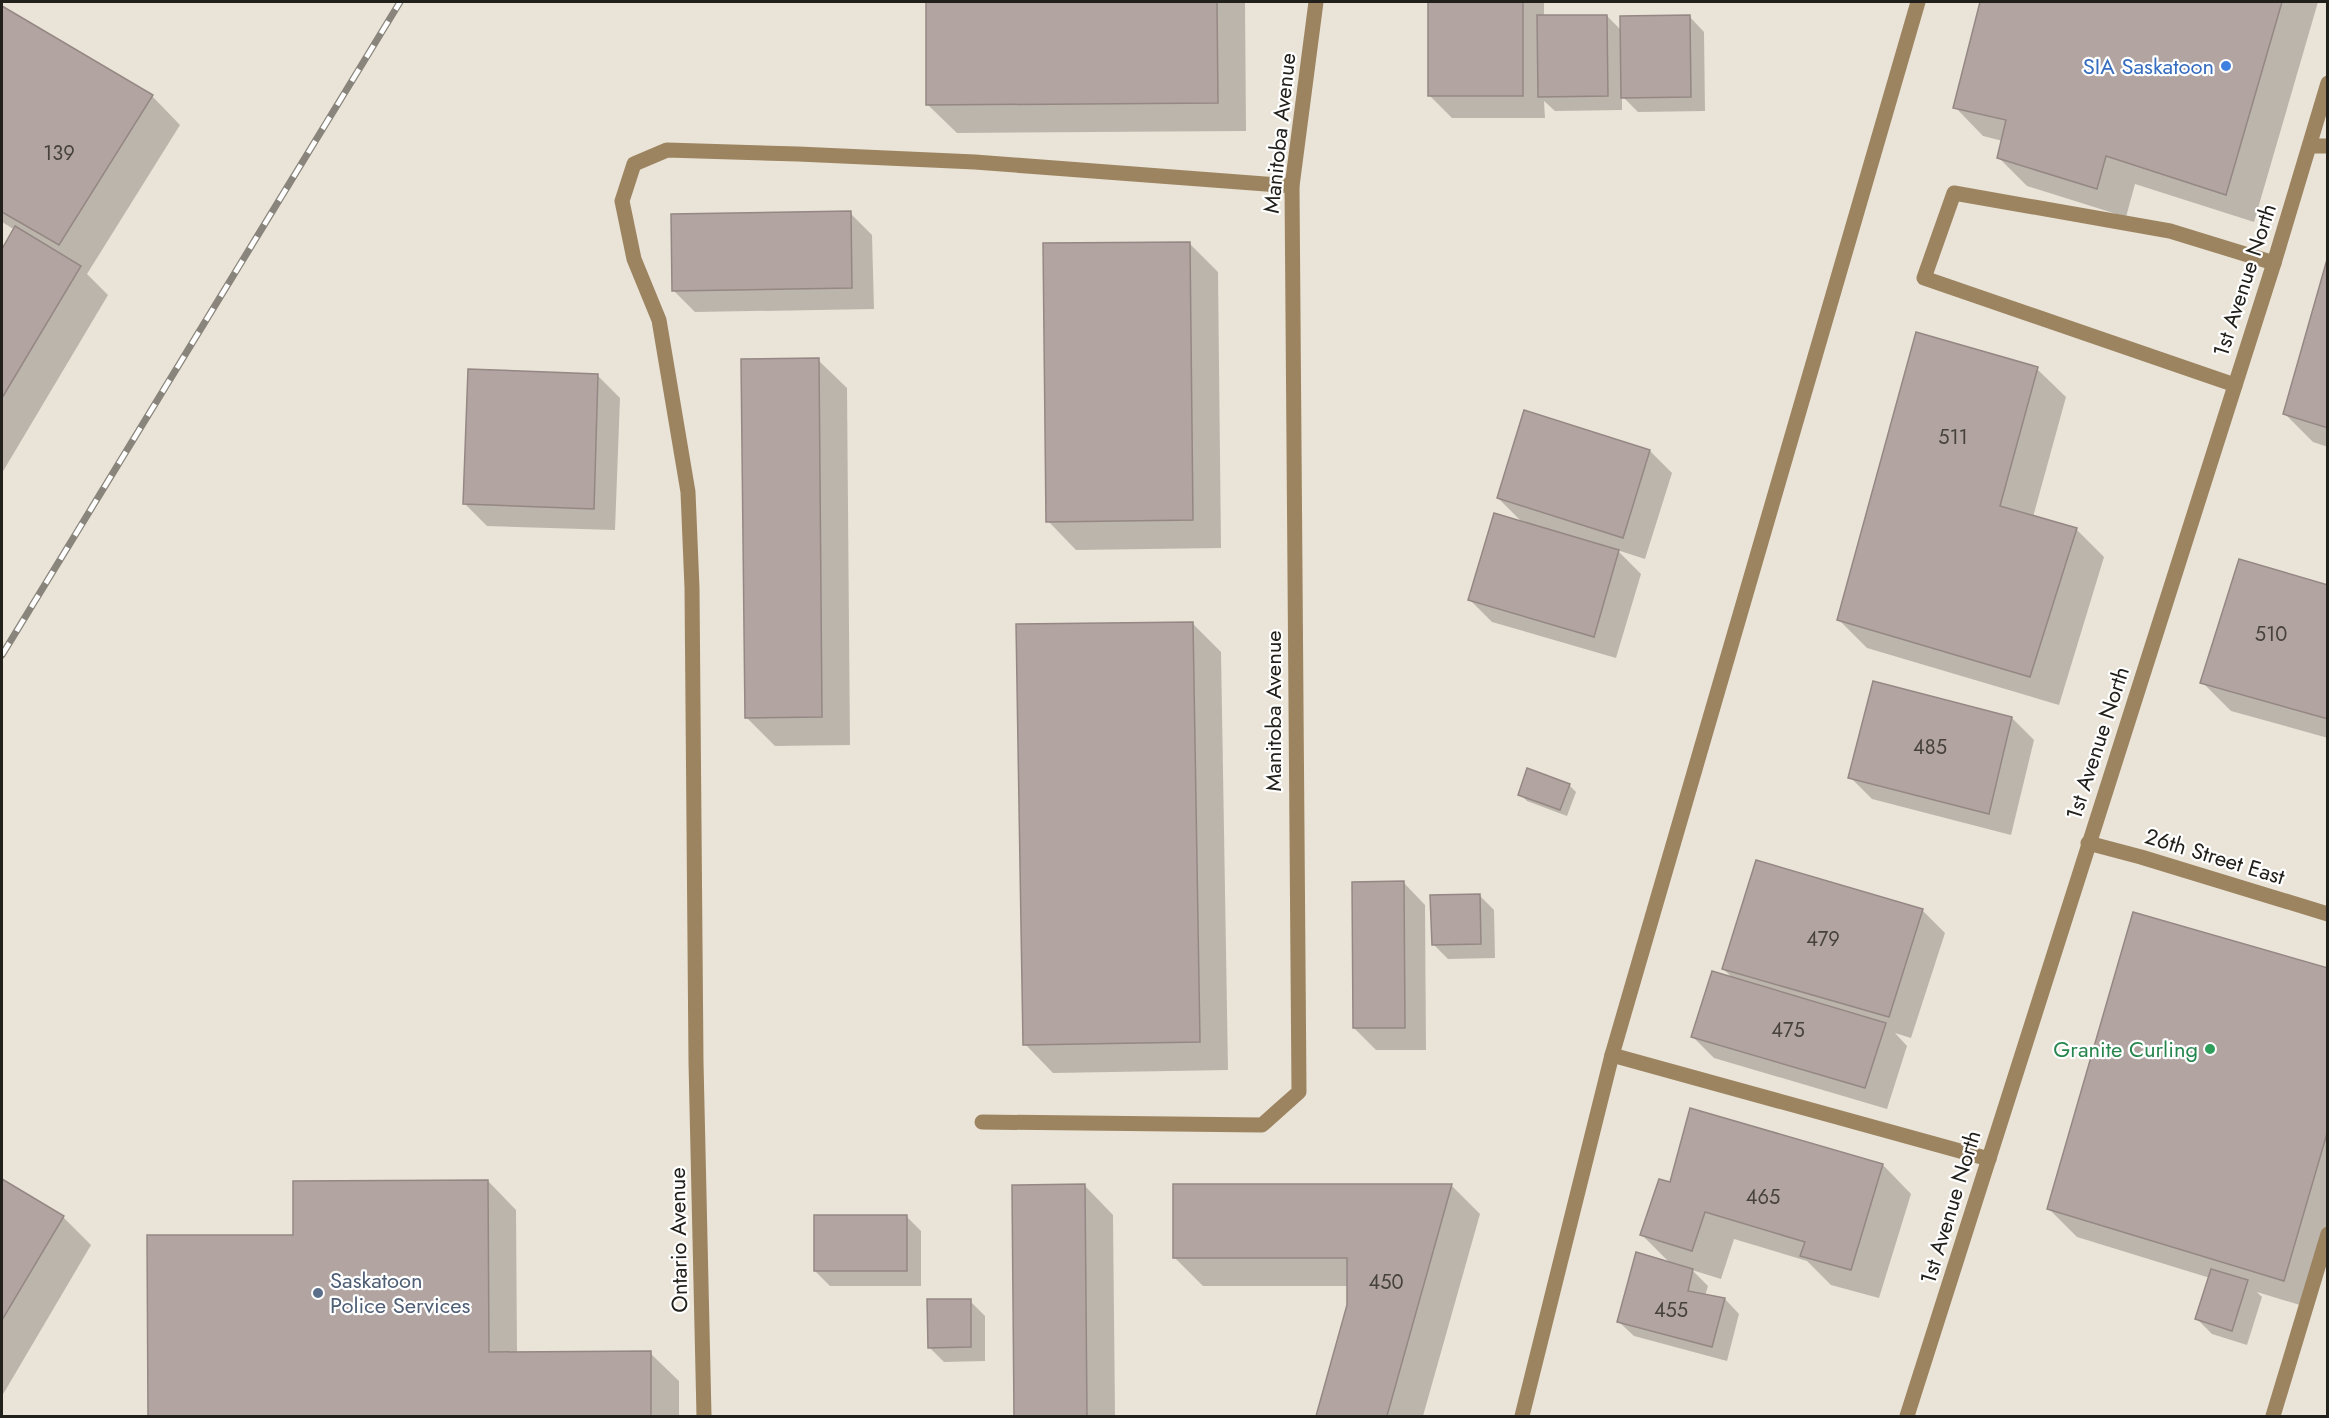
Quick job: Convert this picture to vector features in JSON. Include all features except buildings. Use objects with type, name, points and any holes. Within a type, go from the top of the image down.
[{"type":"street","name":"Manitoba Avenue","points":[[982,1122],[1262,1125],[1299,1092],[1292,186],[1316,2]]},
{"type":"street","points":[[1522,1416],[1612,1055],[1918,2]]},
{"type":"street","name":"1st Avenue North","points":[[1908,1416],[2088,843],[2274,263],[2328,83]]},
{"type":"street","points":[[2310,146],[2328,146]]},
{"type":"street","name":"Ontario Avenue","points":[[704,1416],[696,1062],[692,588],[688,492],[659,320],[634,259],[622,201],[634,164],[668,150],[798,154],[975,162],[1292,186]]},
{"type":"street","points":[[2235,386],[1924,279],[1954,193],[2170,231],[2274,263]]},
{"type":"street","name":"26th Street East","points":[[2088,843],[2328,914]]},
{"type":"street","points":[[1612,1055],[1989,1158]]},
{"type":"street","points":[[2273,1416],[2328,1234]]},
{"type":"railway","points":[[2,655],[400,2]]},
{"type":"place","name":"SIA Saskatoon","points":[[2226,66]]},
{"type":"place","name":"Granite Curling","points":[[2210,1049]]},
{"type":"place","name":"Saskatoon Police Services","points":[[318,1293]]}]
